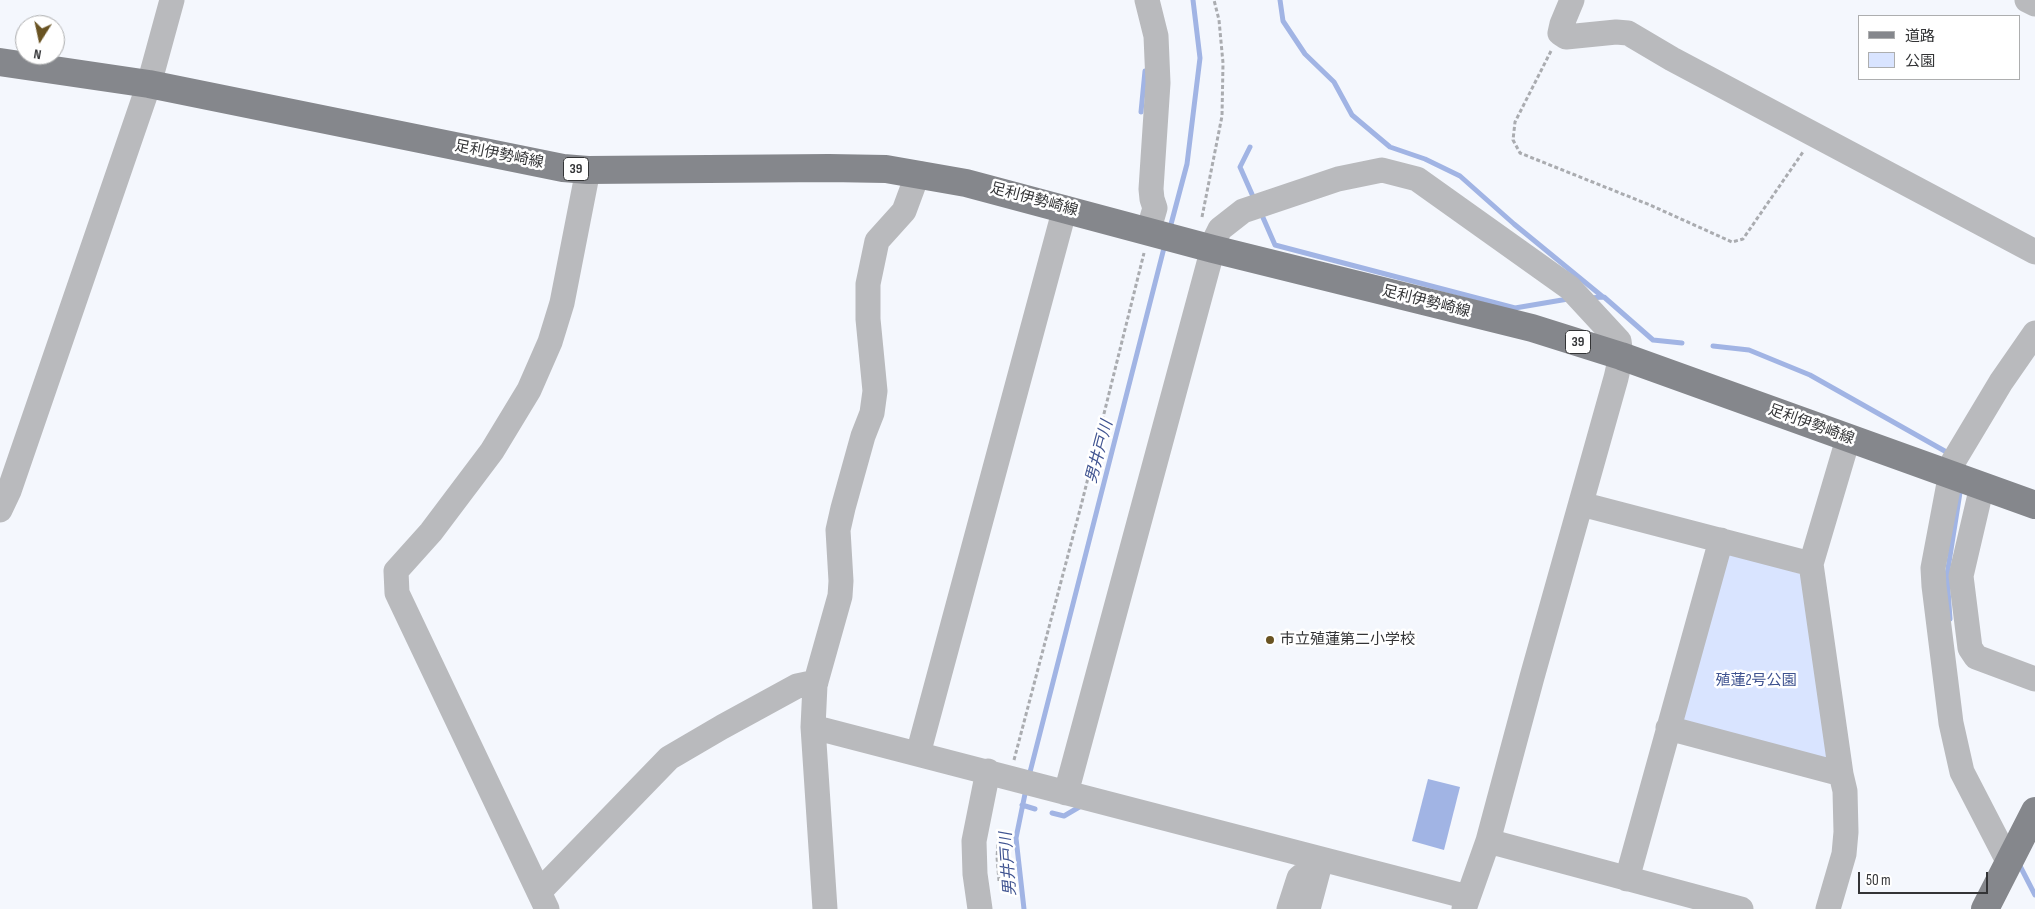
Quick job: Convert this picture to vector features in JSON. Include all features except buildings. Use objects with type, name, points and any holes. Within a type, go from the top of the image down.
[{"type":"main road","name":"足利伊勢崎線","points":[[0,62],[149,84],[553,166],[588,170],[886,169],[966,183],[1066,208],[1149,239],[1201,238],[1532,328],[1621,356],[1848,439],[1962,473],[2035,504]]},
{"type":"main road","points":[[1985,909],[2035,811]]},
{"type":"street","points":[[0,510],[10,491],[149,84],[172,0]]},
{"type":"street","points":[[1147,0],[1156,36],[1158,83],[1151,189],[1155,208],[1149,239]]},
{"type":"street","points":[[1572,0],[1560,33],[1566,37],[1616,32],[1628,33],[2035,252]]},
{"type":"street","points":[[2027,0],[2035,4]]},
{"type":"street","points":[[588,170],[562,303],[550,342],[529,390],[492,451],[431,532],[396,571],[397,593],[543,901],[669,758],[797,686],[816,682]]},
{"type":"street","points":[[812,727],[918,754],[1005,773],[1054,790],[1321,860],[1466,903],[1488,841],[1621,356],[1619,341],[1570,288],[1417,179],[1382,170],[1338,179],[1242,211],[1220,229],[1201,238],[1054,790]]},
{"type":"street","points":[[825,909],[812,727],[816,682],[840,596],[838,530],[863,436],[872,413],[875,391],[868,319],[868,284],[877,240],[904,211],[914,184],[921,174]]},
{"type":"street","points":[[918,754],[1066,208]]},
{"type":"street","points":[[2012,856],[1962,772],[1951,723],[1934,586],[1934,568],[1962,473],[2001,382],[2035,333]]},
{"type":"street","points":[[1828,909],[1840,871],[1846,832],[1845,790],[1841,774],[1811,564],[1848,439]]},
{"type":"street","points":[[1962,473],[1961,576],[1970,648],[1976,657],[2035,678]]},
{"type":"street","points":[[1580,504],[1811,564]]},
{"type":"street","points":[[1627,878],[1721,540]]},
{"type":"street","points":[[1668,728],[1841,774]]},
{"type":"street","points":[[980,909],[975,874],[974,841],[1005,773]]},
{"type":"street","points":[[1488,841],[1741,909]]},
{"type":"street","points":[[1288,909],[1299,878],[1321,860]]},
{"type":"street","points":[[1308,909],[1321,860]]},
{"type":"path","points":[[1201,238],[1222,116],[1223,62],[1219,20],[1214,0]]},
{"type":"path","points":[[1560,33],[1515,122],[1513,140],[1520,153],[1732,242],[1743,239],[1815,135]]},
{"type":"path","points":[[1005,773],[1082,502],[1149,239]]},
{"type":"path","points":[[999,827],[997,857],[999,886]]},
{"type":"green space","name":"殖蓮2号公園","points":[[1733,552],[1804,575],[1831,756],[1824,765],[1679,719],[1724,557]]},
{"type":"water","points":[[1428,779],[1460,787],[1444,850],[1412,841]]},
{"type":"waterway","name":"男井戸川","points":[[1170,228],[1187,164],[1200,58],[1193,0]]},
{"type":"waterway","points":[[1280,0],[1283,21],[1305,54],[1334,82],[1352,115],[1390,147],[1425,159],[1460,176],[1514,224],[1603,297]]},
{"type":"waterway","points":[[1141,112],[1145,71]]},
{"type":"waterway","points":[[1250,147],[1240,167],[1255,201]]},
{"type":"waterway","points":[[1261,213],[1275,245],[1515,308],[1568,299]]},
{"type":"waterway","name":"男井戸川","points":[[1029,776],[1165,244]]},
{"type":"waterway","points":[[1589,298],[1604,297],[1653,340],[1682,343]]},
{"type":"waterway","points":[[1713,346],[1749,350],[1810,375],[1950,454]]},
{"type":"waterway","points":[[1950,619],[1947,575],[1961,486]]},
{"type":"waterway","name":"男井戸川","points":[[1024,909],[1016,838],[1026,789]]},
{"type":"waterway","points":[[1022,805],[1035,809]]},
{"type":"waterway","points":[[1052,813],[1064,816],[1081,806]]},
{"type":"waterway","points":[[2018,862],[2035,895]]},
{"type":"place","name":"市立殖蓮第二小学校","points":[[1270,640]]}]
